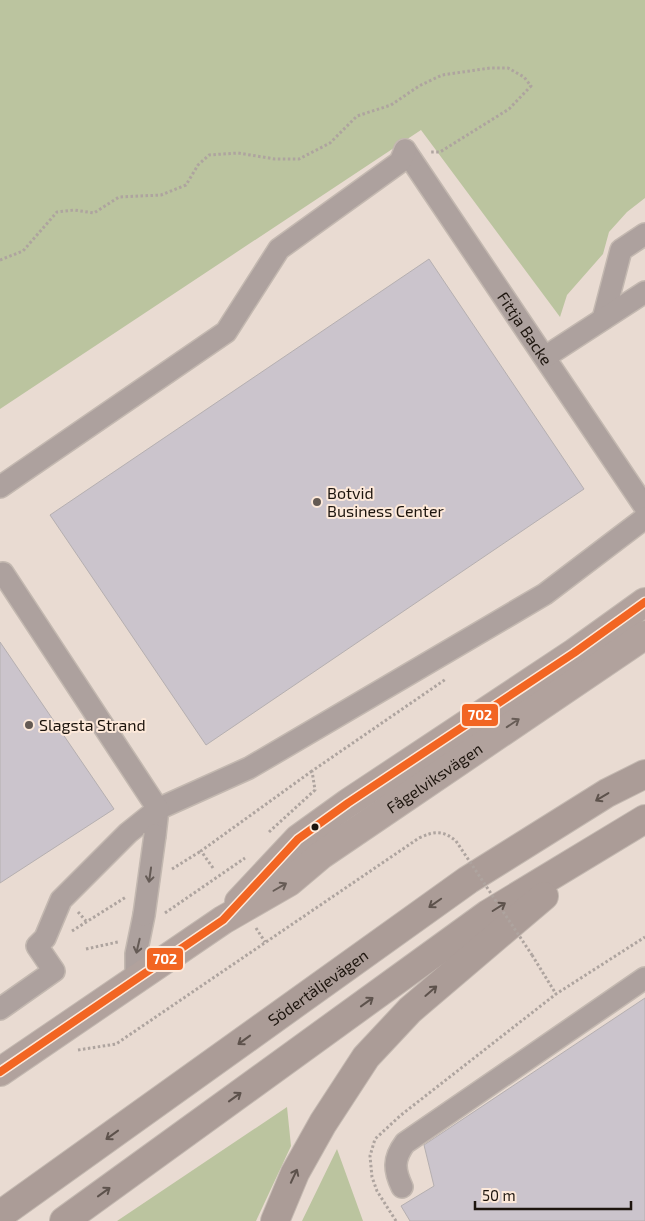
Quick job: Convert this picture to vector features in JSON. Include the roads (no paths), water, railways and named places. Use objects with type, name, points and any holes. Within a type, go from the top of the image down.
[{"type":"highway","name":"Södertäljevägen","points":[[0,1215],[468,880],[608,793],[645,774]]},
{"type":"highway","points":[[64,1221],[488,914],[635,825]]},
{"type":"highway","points":[[275,1221],[295,1173],[323,1123],[366,1057],[410,1010],[635,825]]},
{"type":"main road","name":"Fågelviksvägen","points":[[223,920],[298,839],[356,798],[574,654],[645,602]]},
{"type":"main road","name":"Fågelviksvägen","points":[[0,1072],[51,1035],[223,920],[289,882],[321,855],[645,635]]},
{"type":"street","name":"Fittja Backe","points":[[0,488],[226,332],[279,249],[400,162],[405,150],[645,507]]},
{"type":"street","points":[[603,319],[621,250],[645,234]]},
{"type":"street","points":[[545,357],[645,292]]},
{"type":"street","points":[[0,1009],[54,971],[37,946],[45,938],[61,900],[128,833],[158,809],[249,768],[545,594],[645,518]]},
{"type":"street","points":[[3,573],[158,809],[143,922],[136,954],[136,978]]},
{"type":"street","points":[[402,1187],[394,1164],[398,1152],[405,1143],[645,978]]},
{"type":"place","name":"Botvid Business Center","points":[[317,502]]},
{"type":"place","name":"Slagsta Strand","points":[[29,725]]}]
